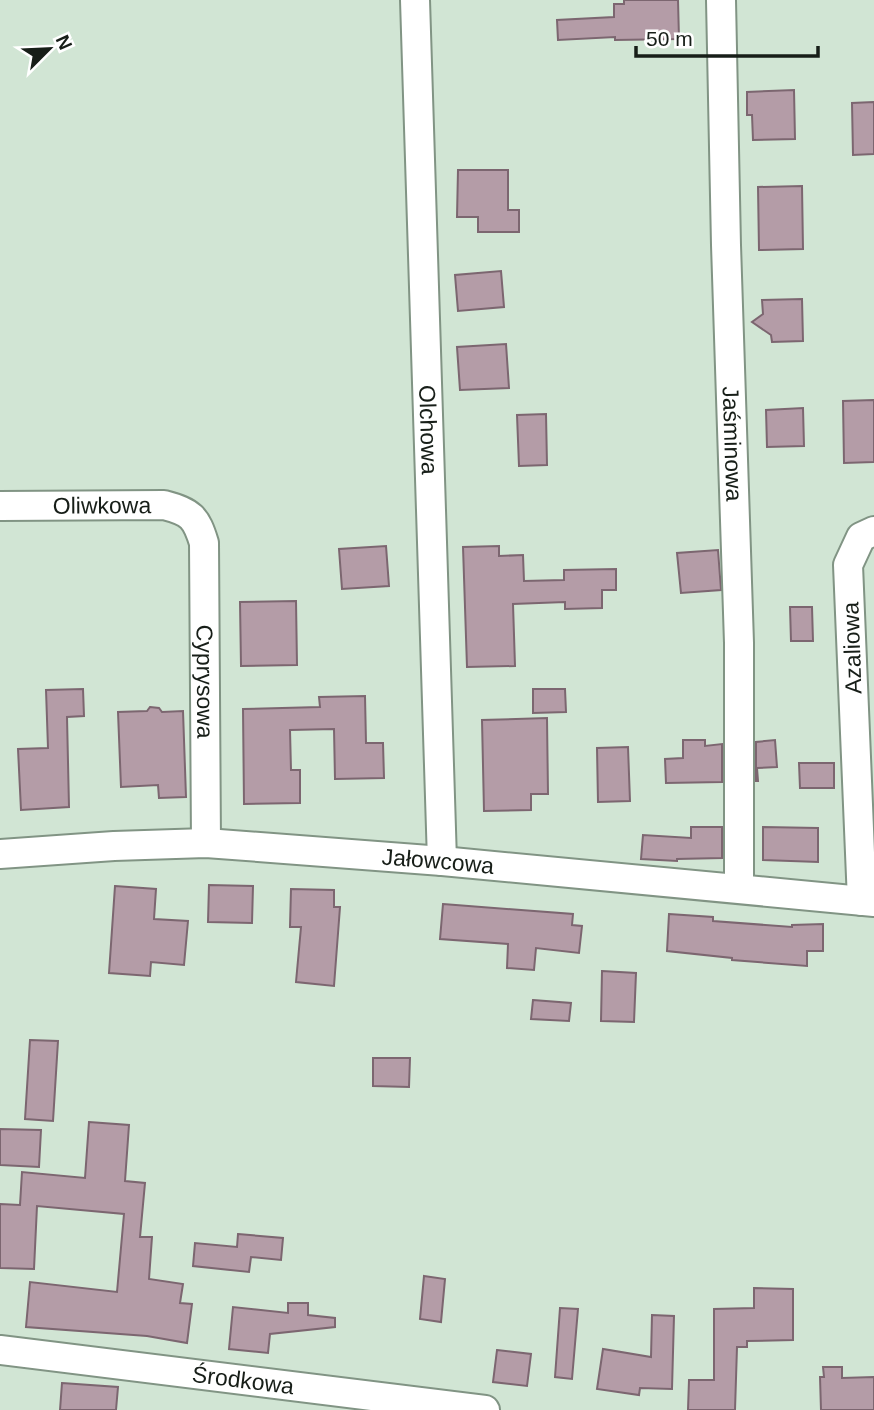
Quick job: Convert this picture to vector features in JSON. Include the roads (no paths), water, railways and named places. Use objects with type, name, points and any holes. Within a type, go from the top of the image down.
[{"type":"street","name":"Olchowa","points":[[415,0],[442,861]]},
{"type":"street","name":"Jaśminowa","points":[[721,0],[738,643],[739,888]]},
{"type":"street","name":"Oliwkowa","points":[[0,506],[164,505],[183,509],[197,521]]},
{"type":"street","name":"Cyprysowa","points":[[197,521],[204,543],[206,843]]},
{"type":"street","name":"Azaliowa","points":[[868,902],[848,565],[861,537],[874,531]]},
{"type":"street","name":"Jałowcowa","points":[[0,854],[206,843],[442,861],[868,902]]},
{"type":"street","name":"Środkowa","points":[[0,1350],[485,1410]]}]
